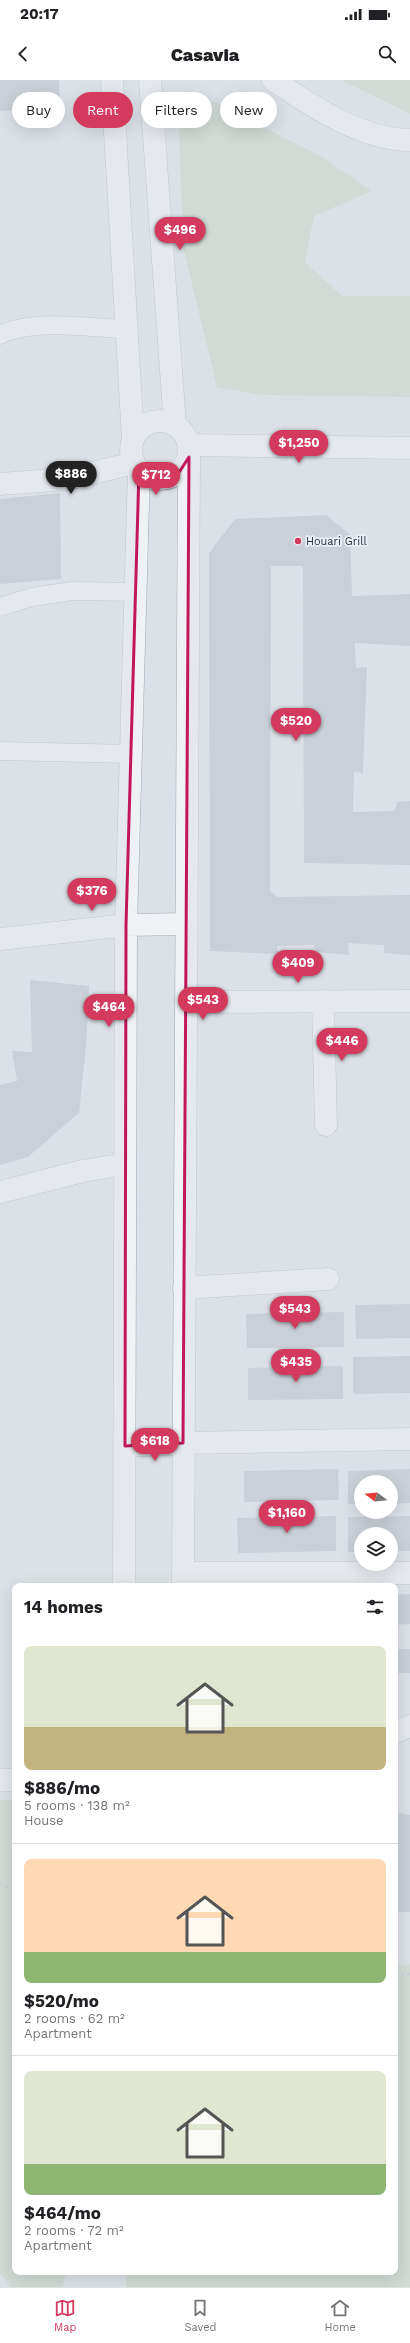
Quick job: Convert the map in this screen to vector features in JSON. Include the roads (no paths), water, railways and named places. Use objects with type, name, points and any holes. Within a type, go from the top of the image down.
[{"type":"street","points":[[112,80],[133,440],[131,451],[136,467],[136,592],[126,925],[124,1583]]},
{"type":"street","points":[[150,80],[175,425]]},
{"type":"street","points":[[273,80],[310,105],[348,124],[395,140],[410,140]]},
{"type":"street","points":[[133,440],[140,429],[151,422],[163,421],[175,425],[184,433],[189,451],[183,1580],[331,1580],[410,1573]]},
{"type":"street","points":[[189,451],[410,448]]},
{"type":"street","points":[[0,484],[67,479],[136,467],[153,478],[168,478],[178,474],[185,466],[189,451]]},
{"type":"street","points":[[0,939],[126,925],[186,924]]},
{"type":"street","points":[[323,1001],[326,1124]]},
{"type":"street","points":[[186,1002],[410,1001]]},
{"type":"street","points":[[0,1192],[83,1171],[125,1164]]},
{"type":"street","points":[[184,1288],[328,1279]]},
{"type":"street","points":[[125,1446],[183,1443],[410,1439]]},
{"type":"street","points":[[398,1731],[410,1726]]},
{"type":"street","points":[[0,1780],[12,1780]]},
{"type":"lane","points":[[0,335],[34,326],[127,329]]},
{"type":"lane","points":[[0,607],[32,597],[72,591],[136,592]]},
{"type":"lane","points":[[0,751],[131,754]]},
{"type":"place","name":"Houari Grill","points":[[298,541]]}]
